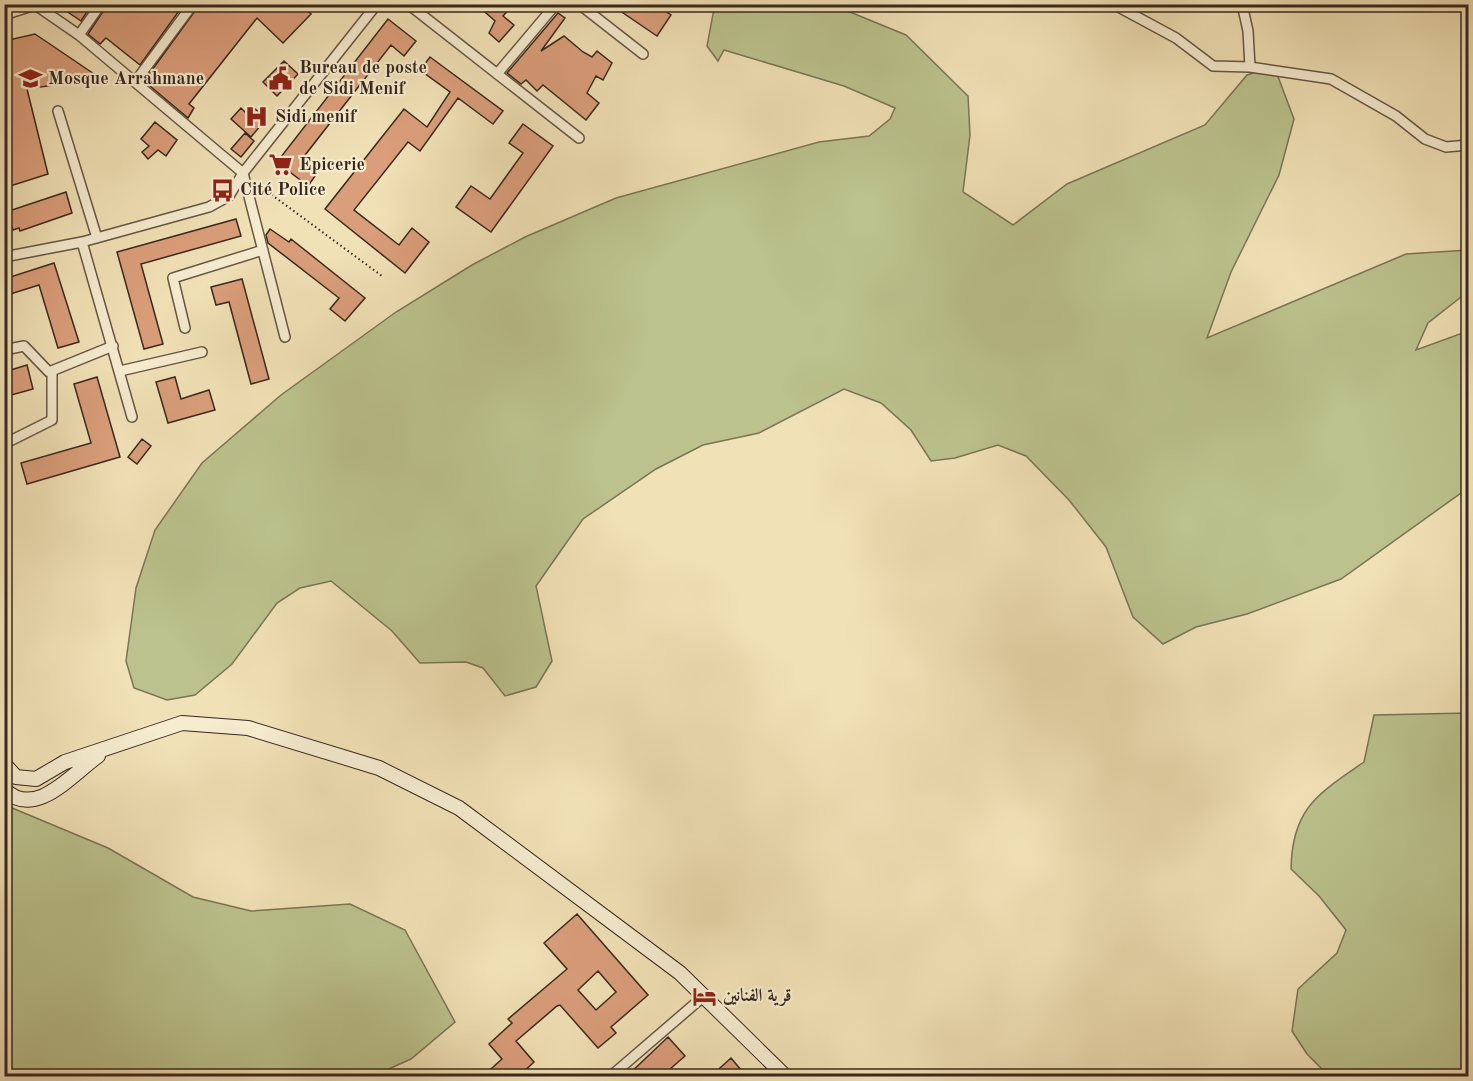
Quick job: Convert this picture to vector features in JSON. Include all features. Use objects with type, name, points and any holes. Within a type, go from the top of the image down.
[{"type":"main road","points":[[4,764],[16,777],[36,779],[65,762],[182,723],[248,728],[379,768],[459,808],[680,973],[783,1076]]},
{"type":"main road","points":[[4,789],[10,795],[26,801],[46,796],[97,756],[122,743]]},
{"type":"street","points":[[79,35],[101,4]]},
{"type":"street","points":[[135,82],[193,4]]},
{"type":"street","points":[[4,256],[97,238],[208,207],[229,196],[243,173],[377,4]]},
{"type":"street","points":[[408,4],[579,138]]},
{"type":"street","points":[[497,74],[556,4]]},
{"type":"street","points":[[579,4],[643,54]]},
{"type":"street","points":[[1113,4],[1168,33],[1213,66],[1250,67],[1331,79],[1396,116],[1425,139],[1446,147],[1468,145]]},
{"type":"street","points":[[1242,4],[1248,31],[1250,67]]},
{"type":"street","points":[[4,15],[38,5],[79,35],[243,173],[285,337]]},
{"type":"street","points":[[58,111],[97,238]]},
{"type":"street","points":[[82,242],[132,417]]},
{"type":"street","points":[[185,328],[173,279],[263,250]]},
{"type":"street","points":[[4,350],[24,346],[49,372],[112,346]]},
{"type":"street","points":[[120,371],[202,352]]},
{"type":"street","points":[[6,443],[52,420],[52,371]]},
{"type":"street","points":[[611,1077],[704,996]]},
{"type":"path","points":[[243,173],[382,276]]},
{"type":"green space","points":[[718,5],[833,5],[906,35],[968,96],[970,135],[963,192],[1013,225],[1067,184],[1205,125],[1247,75],[1274,66],[1294,119],[1279,175],[1231,272],[1207,338],[1406,254],[1468,250],[1468,286],[1461,297],[1428,323],[1416,350],[1468,331],[1468,488],[1341,579],[1247,614],[1196,627],[1163,644],[1133,617],[1106,547],[1069,500],[1026,456],[998,445],[955,458],[931,461],[911,430],[881,403],[844,389],[759,433],[703,445],[656,469],[583,519],[536,586],[552,661],[536,687],[505,696],[483,668],[466,662],[420,663],[392,631],[331,581],[300,588],[277,603],[232,664],[195,695],[167,700],[134,688],[126,661],[136,588],[155,530],[202,463],[281,395],[396,312],[472,265],[525,237],[616,198],[819,142],[869,136],[890,119],[895,108],[844,86],[724,50],[718,61],[707,46],[713,14]]},
{"type":"green space","points":[[1468,713],[1468,1076],[1329,1076],[1307,1054],[1292,1031],[1298,989],[1337,953],[1346,930],[1319,896],[1291,869],[1296,831],[1302,817],[1321,794],[1364,762],[1374,715]]},
{"type":"green space","points":[[5,805],[108,848],[193,897],[251,911],[350,904],[405,930],[455,1022],[411,1059],[373,1076],[5,1076]]},
{"type":"building","points":[[56,4],[92,4],[81,21]]},
{"type":"building","points":[[108,4],[184,4],[140,65],[106,38],[100,44],[88,34]]},
{"type":"building","points":[[200,4],[312,4],[307,10],[311,14],[283,43],[257,18],[189,104],[194,108],[188,118],[144,81]]},
{"type":"building","points":[[476,4],[514,4],[503,16],[514,25],[499,42],[489,33],[495,21]]},
{"type":"building","points":[[610,4],[655,4],[671,15],[657,36]]},
{"type":"building","points":[[558,13],[565,18],[541,51],[564,36],[583,52],[592,57],[597,51],[612,63],[603,80],[596,76],[587,93],[599,103],[586,120],[543,85],[537,91],[526,80],[521,84],[507,73]]},
{"type":"building","points":[[388,19],[416,41],[404,56],[391,45],[302,159],[318,172],[308,186],[277,162]]},
{"type":"building","points":[[35,34],[100,78],[27,89],[48,174],[4,188],[4,41]]},
{"type":"building","points":[[430,57],[503,111],[493,124],[458,98],[420,151],[408,142],[354,210],[399,245],[412,228],[429,242],[405,273],[325,209],[404,109],[427,127],[450,92],[420,70]]},
{"type":"building","name":"Bureau de poste de Sidi Menif","points":[[284,61],[298,74],[277,96],[263,82]]},
{"type":"building","points":[[251,106],[267,118],[251,137],[231,119],[241,108],[245,112]]},
{"type":"building","points":[[155,122],[177,140],[166,156],[158,150],[148,159],[142,152],[149,146],[141,139]]},
{"type":"building","points":[[523,124],[553,146],[491,232],[456,207],[471,186],[490,199],[523,153],[509,143]]},
{"type":"building","points":[[245,133],[254,141],[241,157],[231,149]]},
{"type":"building","points":[[66,192],[72,213],[20,231],[19,228],[13,230],[6,212]]},
{"type":"building","points":[[236,219],[241,236],[141,264],[163,344],[144,349],[117,252]]},
{"type":"building","points":[[270,229],[289,242],[291,239],[365,298],[345,321],[330,309],[339,298],[268,243],[266,235]]},
{"type":"building","points":[[54,263],[79,342],[58,348],[39,285],[4,296],[4,279]]},
{"type":"building","points":[[242,279],[269,379],[251,384],[229,302],[216,305],[211,287]]},
{"type":"building","points":[[27,365],[33,389],[4,397],[4,372]]},
{"type":"building","points":[[97,377],[120,457],[27,484],[21,463],[91,443],[74,384]]},
{"type":"building","points":[[175,377],[181,399],[209,390],[215,410],[168,423],[156,382]]},
{"type":"building","points":[[142,439],[151,446],[137,464],[128,457]]},
{"type":"building","points":[[577,914],[648,995],[611,1027],[616,1033],[598,1048],[560,1005],[557,1006],[516,1041],[534,1062],[518,1077],[482,1077],[502,1059],[489,1044],[512,1023],[508,1019],[567,969],[544,943]],"holes":[[[598,971],[616,992],[596,1010],[578,990]]]},
{"type":"building","points":[[668,1037],[685,1056],[661,1077],[626,1077]]},
{"type":"building","points":[[731,1058],[747,1077],[710,1077]]},
{"type":"place","name":"Bureau de poste de Sidi Menif","points":[[281,78]]},
{"type":"place","name":"Mosque Arrahmane","points":[[30,79]]},
{"type":"place","name":"Sidi menif","points":[[257,117]]},
{"type":"place","name":"Epicerie","points":[[281,165]]},
{"type":"place","name":"Cité Police","points":[[222,190]]},
{"type":"place","name":"قرية الفنانين","points":[[705,996]]}]
